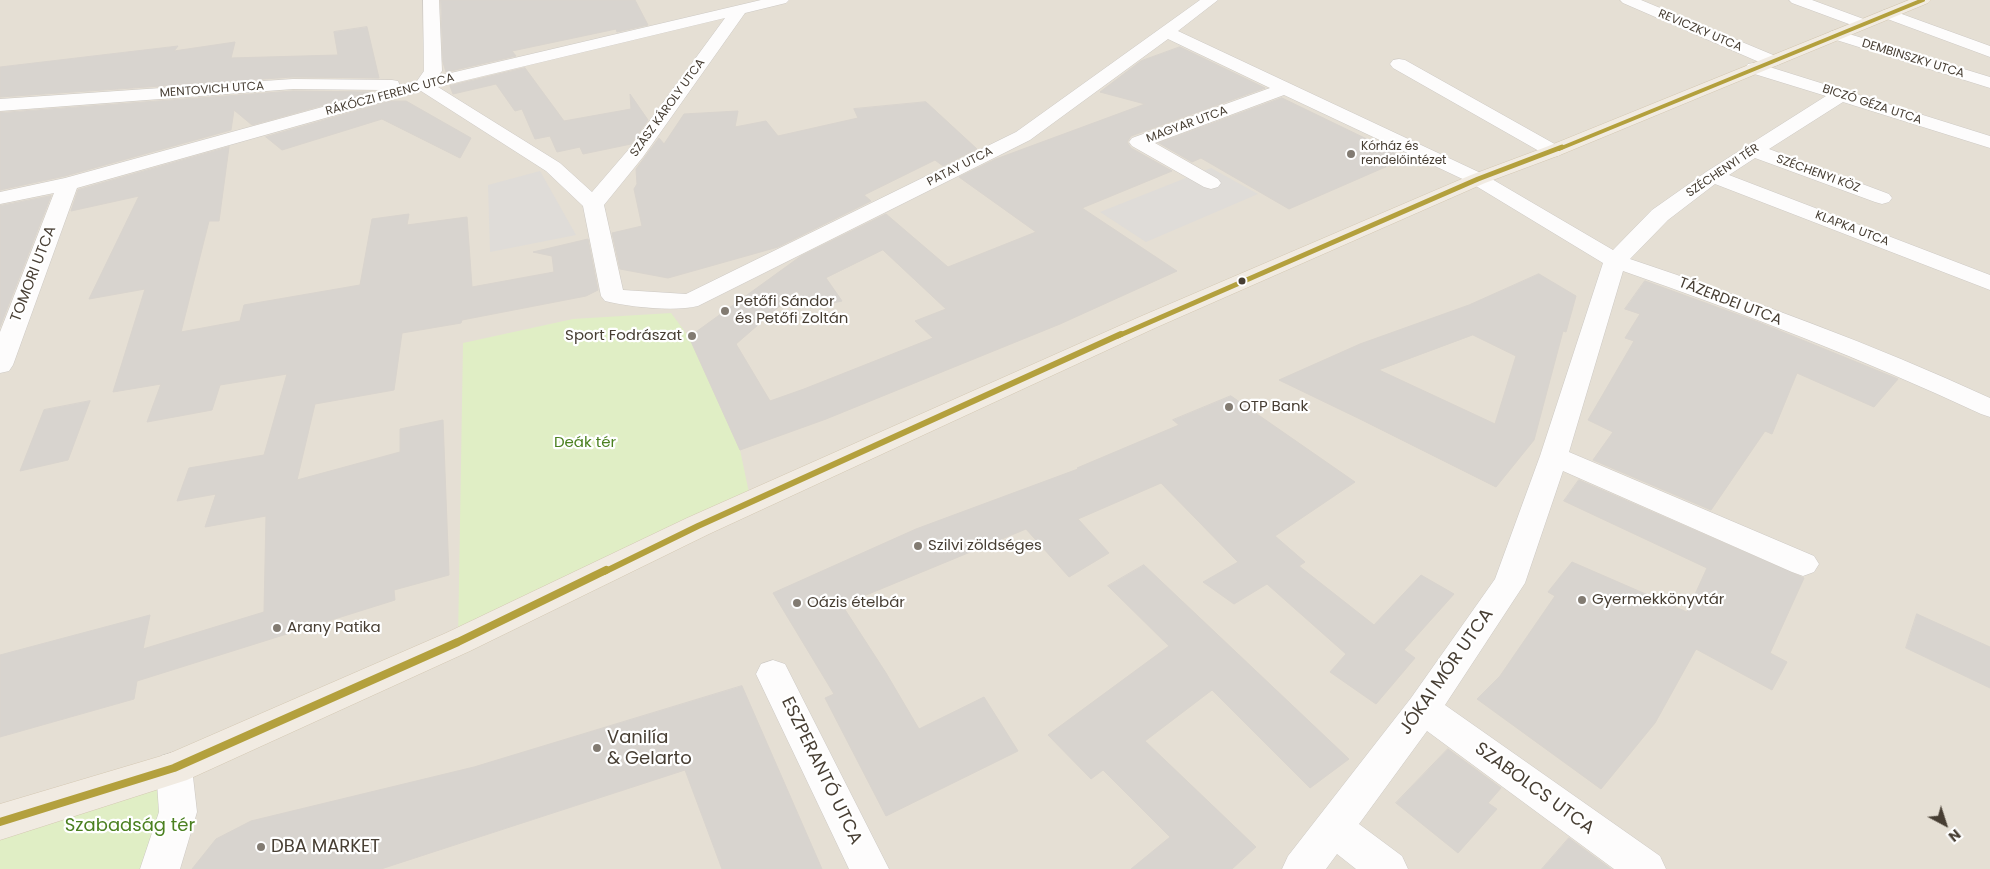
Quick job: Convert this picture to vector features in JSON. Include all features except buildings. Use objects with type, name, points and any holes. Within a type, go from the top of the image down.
[{"type":"main road","points":[[0,822],[174,768],[458,642],[698,526],[1146,323],[1478,179],[1553,151],[1923,0]]},
{"type":"street","points":[[431,0],[433,71],[423,85],[553,167],[593,204]]},
{"type":"street","name":"RÁKÓCZI FERENC UTCA","points":[[0,198],[68,184],[423,85],[781,0]]},
{"type":"street","name":"PATAY UTCA","points":[[593,204],[613,296],[690,301],[1023,136],[1210,0]]},
{"type":"street","name":"REVICZKY UTCA","points":[[1628,0],[1772,61]]},
{"type":"street","points":[[1797,0],[1863,24]]},
{"type":"street","name":"SZÁSZ KÁROLY UTCA","points":[[593,204],[636,153],[739,10]]},
{"type":"street","points":[[1888,14],[1990,52]]},
{"type":"street","points":[[1167,32],[1285,90],[1478,179]]},
{"type":"street","name":"DEMBINSZKY UTCA","points":[[1836,35],[1990,83]]},
{"type":"street","points":[[1399,64],[1553,151]]},
{"type":"street","name":"BICZÓ GÉZA UTCA","points":[[1754,68],[1990,142]]},
{"type":"street","name":"MENTOVICH UTCA","points":[[0,105],[294,84],[423,85]]},
{"type":"street","name":"MAGYAR UTCA","points":[[1211,183],[1139,142],[1285,90]]},
{"type":"street","name":"SZÉCHENYI TÉR","points":[[1614,261],[1660,215],[1713,176],[1841,95]]},
{"type":"street","name":"SZÉCHENYI KÖZ","points":[[1753,150],[1882,198]]},
{"type":"street","name":"KLAPKA UTCA","points":[[1713,176],[1990,283]]},
{"type":"street","name":"TÁZERDEI UTCA","points":[[1478,179],[1614,261],[1694,288],[1912,372],[1990,408]]},
{"type":"street","name":"TOMORI UTCA","points":[[0,365],[68,184]]},
{"type":"street","name":"JÓKAI MÓR UTCA","points":[[1302,869],[1423,709],[1509,583],[1554,456],[1614,261]]},
{"type":"street","points":[[1554,456],[1802,564]]},
{"type":"street","name":"ESZPERANTÓ UTCA","points":[[773,674],[869,869]]},
{"type":"street","name":"SZABOLCS UTCA","points":[[1423,709],[1646,869]]},
{"type":"street","points":[[160,869],[178,812],[174,768]]},
{"type":"street","points":[[1334,829],[1388,869]]},
{"type":"shaded area","points":[[0,0],[1990,0],[1990,869],[0,869]]},
{"type":"shaded area","points":[[1211,168],[1258,194],[1146,242],[1100,212]]},
{"type":"shaded area","points":[[540,171],[576,235],[490,252],[488,185]]},
{"type":"green space","name":"Deák tér","points":[[671,313],[689,337],[740,450],[751,502],[458,642],[463,343],[573,319]]},
{"type":"green space","name":"Szabadság tér","points":[[174,768],[160,869],[0,869],[0,822]]},
{"type":"transit line","points":[[0,822],[174,768],[458,642],[698,526],[1146,323],[1478,179],[1553,151],[1923,0]]},
{"type":"place","name":"Kórház és rendelőintézet","points":[[1351,154]]},
{"type":"place","name":"Petőfi Sándor és Petőfi Zoltán","points":[[725,311]]},
{"type":"place","name":"Sport Fodrászat","points":[[692,336]]},
{"type":"place","name":"OTP Bank","points":[[1229,407]]},
{"type":"place","name":"Szilvi zöldséges","points":[[918,546]]},
{"type":"place","name":"Gyermekkönyvtár","points":[[1582,600]]},
{"type":"place","name":"Oázis ételbár","points":[[797,603]]},
{"type":"place","name":"Arany Patika","points":[[277,628]]},
{"type":"place","name":"Vanilía & Gelarto","points":[[597,748]]},
{"type":"place","name":"DBA MARKET","points":[[261,847]]}]
